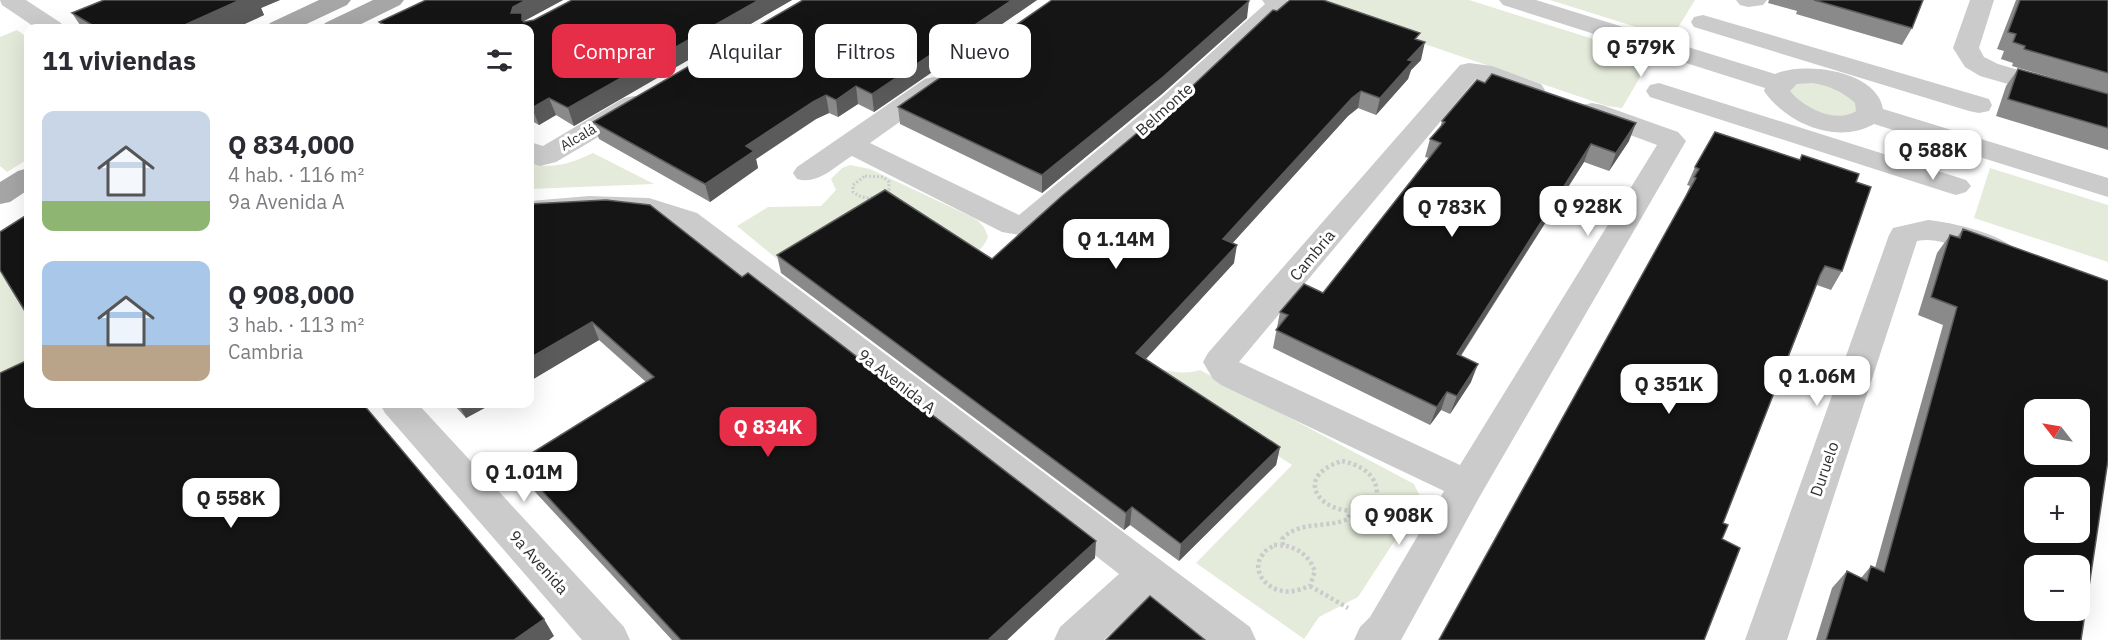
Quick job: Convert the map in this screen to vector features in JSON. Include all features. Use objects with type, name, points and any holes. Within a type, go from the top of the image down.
[{"type":"main road","points":[[288,24],[339,0]]},
{"type":"main road","points":[[342,24],[392,0]]},
{"type":"main road","points":[[0,195],[24,180]]},
{"type":"street","points":[[10,0],[46,24]]},
{"type":"street","name":"Belmonte","points":[[850,144],[1013,225],[1025,226],[1173,102],[1278,5],[1274,0]]},
{"type":"street","points":[[1511,0],[1779,84]]},
{"type":"street","points":[[1636,127],[1717,0]]},
{"type":"street","points":[[1748,0],[1755,0]]},
{"type":"street","points":[[1982,0],[1966,48],[1974,62],[1989,70],[2108,105]]},
{"type":"street","points":[[1703,22],[1979,105]]},
{"type":"street","points":[[1943,231],[1989,70]]},
{"type":"street","name":"Cambria","points":[[1376,640],[1385,630],[1467,484],[1672,141],[1483,72],[1469,71],[1220,363],[1224,370],[1233,375],[1467,484]]},
{"type":"street","points":[[1805,75],[1832,79],[1846,84],[1866,99],[1870,106],[1869,113],[1865,118],[1850,123],[1829,122],[1814,118],[1788,106],[1778,91],[1779,84],[1784,79],[1805,75]]},
{"type":"street","points":[[807,173],[944,78]]},
{"type":"street","name":"Alcalá","points":[[534,153],[540,157],[546,156],[659,90]]},
{"type":"street","points":[[1659,92],[1956,186]]},
{"type":"street","points":[[1869,113],[2108,188]]},
{"type":"street","name":"9a Avenida A","points":[[534,210],[639,206],[664,210],[686,219],[1235,640]]},
{"type":"street","name":"Duruelo","points":[[1766,640],[1904,235],[1920,230],[1943,231],[2031,263]]},
{"type":"street","name":"9a Avenida","points":[[401,408],[609,640]]},
{"type":"street","points":[[1075,640],[1147,573]]},
{"type":"path","points":[[1342,461],[1352,463],[1363,468],[1376,483],[1378,490],[1372,505],[1350,512],[1336,509],[1320,498],[1314,481],[1316,473],[1323,466],[1342,461]]},
{"type":"path","points":[[1283,545],[1282,539],[1291,529],[1310,525],[1336,525],[1348,519],[1350,512]]},
{"type":"path","points":[[1274,545],[1283,545],[1292,546],[1307,555],[1315,571],[1310,586],[1294,594],[1274,590],[1266,584],[1258,569],[1261,555],[1274,545]]},
{"type":"green space","points":[[1295,0],[1469,0],[1641,54],[1649,62],[1622,108],[1607,106]]},
{"type":"green space","points":[[1550,0],[1695,0],[1674,34],[1665,36]]},
{"type":"green space","points":[[17,30],[24,35],[24,161],[7,172],[0,166],[0,37]]},
{"type":"green space","points":[[1804,80],[1846,90],[1859,108],[1850,115],[1837,117],[1824,116],[1810,111],[1789,95],[1791,85]]},
{"type":"green space","points":[[593,153],[654,184],[534,189],[534,164],[554,166]]},
{"type":"green space","points":[[850,165],[870,169],[972,217],[986,230],[988,237],[985,243],[971,257],[788,268],[737,226],[768,207],[821,206],[836,190],[831,179],[842,168]]},
{"type":"green space","points":[[1990,168],[2108,205],[2108,262],[1974,218]]},
{"type":"green space","points":[[0,268],[24,309],[24,387],[0,399]]},
{"type":"green space","points":[[1139,366],[1176,372],[1200,370],[1414,484],[1420,496],[1403,528],[1358,597],[1319,617],[1304,639],[1196,563],[1292,465]]},
{"type":"building","points":[[104,0],[240,0],[187,24],[90,24],[72,13]]},
{"type":"building","points":[[426,0],[526,0],[513,7],[511,13],[522,13],[524,22],[534,20],[572,0],[759,0],[717,24],[688,24],[688,40],[676,47],[676,24],[552,24],[552,78],[621,78],[568,108],[549,98],[534,107],[534,24],[383,24],[379,22]]},
{"type":"building","points":[[803,0],[1012,0],[976,24],[929,24],[929,56],[917,64],[917,24],[815,24],[815,78],[896,78],[872,94],[856,86],[836,100],[826,95],[813,102],[746,146],[754,151],[705,184],[593,122],[669,78],[676,78],[676,74],[688,67],[688,78],[803,78],[803,24],[762,24]]},
{"type":"building","points":[[1052,0],[1249,1],[1163,77],[1042,175],[898,107],[940,78],[1031,78],[1031,24],[1017,24]]},
{"type":"building","points":[[1290,0],[1323,0],[1420,33],[1415,39],[1425,42],[1408,60],[1413,61],[1380,98],[1361,91],[1352,98],[1223,239],[1237,245],[1136,353],[1280,447],[1181,544],[1132,507],[1126,513],[777,255],[885,190],[992,259],[1063,195],[1186,92],[1273,10],[1277,11]]},
{"type":"building","points":[[1814,0],[1923,0],[1912,28]]},
{"type":"building","points":[[2020,0],[2108,0],[2108,73],[2024,49],[2025,46],[2013,42],[2016,34],[2008,32]]},
{"type":"building","points":[[2018,69],[2108,94],[2108,128],[2008,99]]},
{"type":"building","points":[[1492,74],[1636,123],[1616,153],[1591,144],[1457,354],[1478,364],[1457,396],[1447,392],[1437,407],[1276,330],[1288,315],[1280,312],[1304,284],[1323,293],[1441,143],[1430,139],[1445,122],[1442,121],[1477,80],[1485,83]]},
{"type":"building","points":[[1715,132],[1800,160],[1802,155],[1859,174],[1856,182],[1871,187],[1842,271],[1825,266],[1820,275],[1723,523],[1728,525],[1722,539],[1740,548],[1704,640],[1439,640],[1696,178],[1694,177],[1699,169],[1695,167]]},
{"type":"building","points":[[606,200],[650,205],[742,277],[748,273],[1096,541],[988,640],[681,640],[516,463],[654,377],[592,322],[534,356],[534,204]]},
{"type":"building","points":[[24,217],[24,309],[0,270],[0,232]]},
{"type":"building","points":[[1963,229],[2108,281],[2108,460],[2090,580],[2090,555],[2024,555],[2024,621],[2084,621],[2081,640],[1826,640],[1847,571],[1867,581],[1871,566],[1884,572],[1957,307],[1931,297],[1950,235],[1960,238]]},
{"type":"building","points":[[24,362],[24,408],[366,408],[544,619],[514,640],[0,640],[0,373]]},
{"type":"building","points":[[1150,596],[1205,640],[1106,640]]}]
